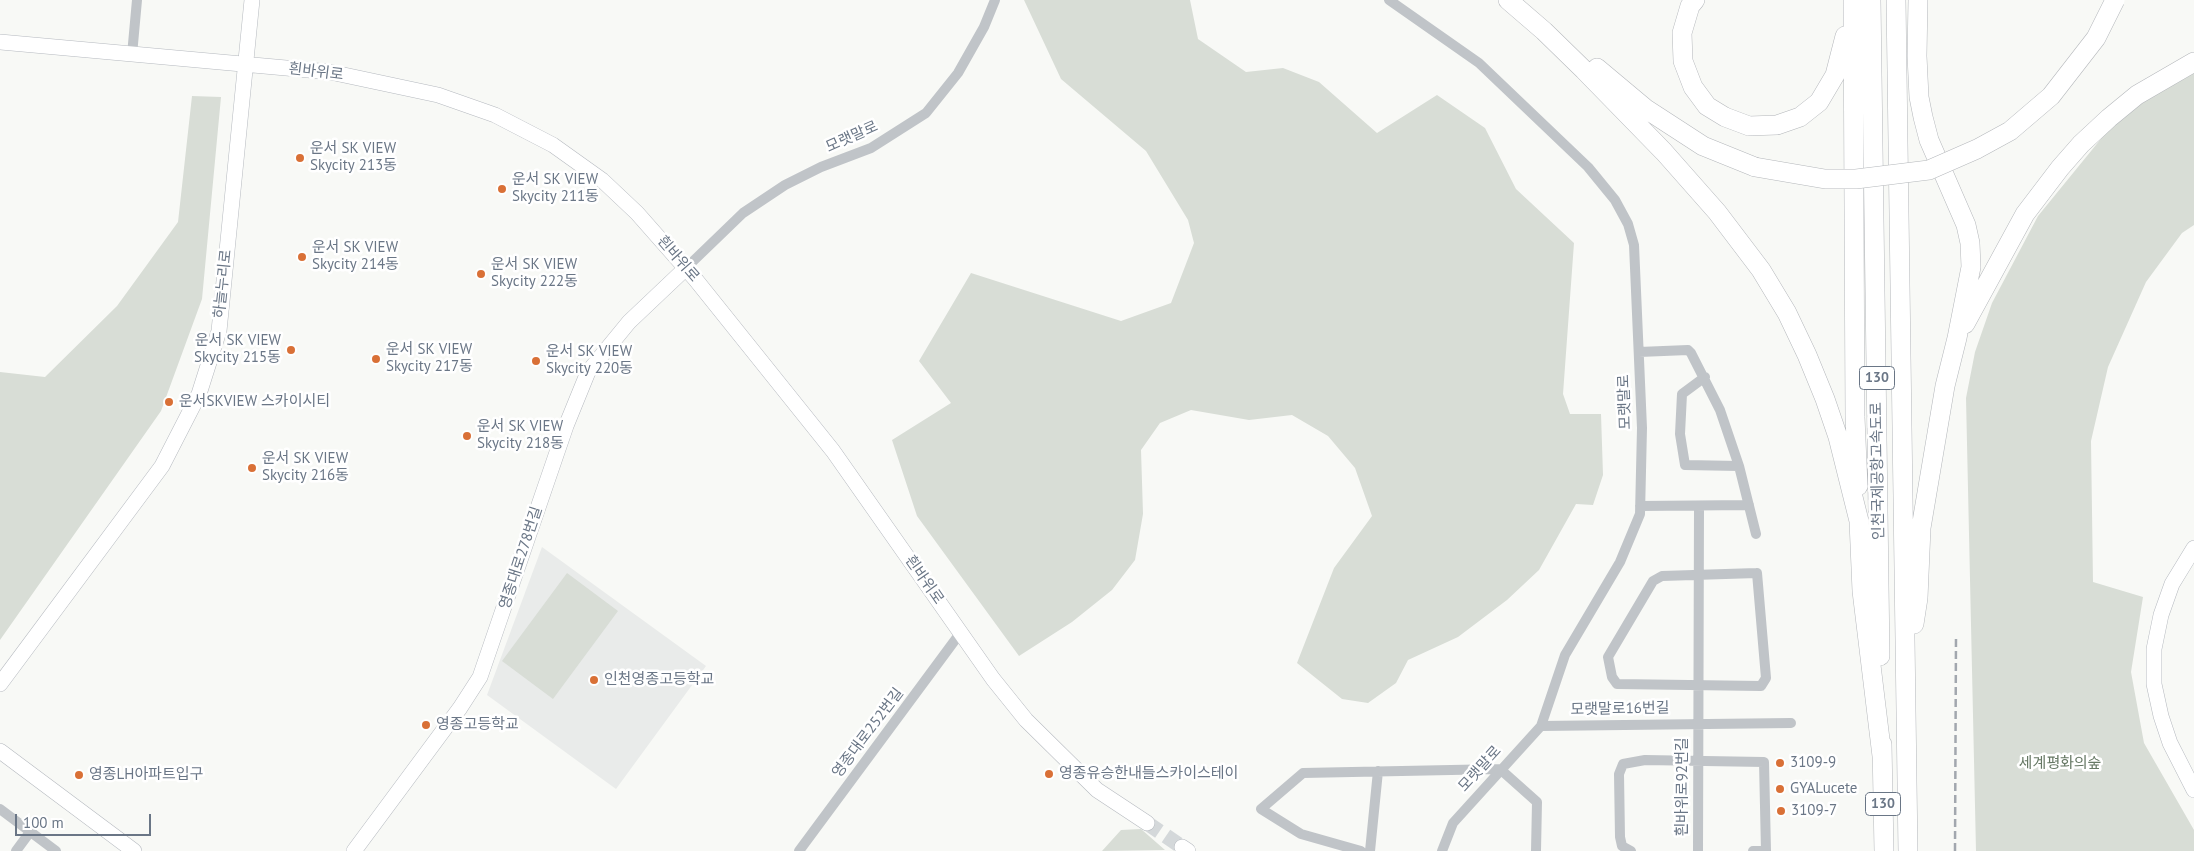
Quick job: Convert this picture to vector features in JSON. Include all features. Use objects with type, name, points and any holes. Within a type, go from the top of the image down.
[{"type":"highway","points":[[1508,0],[1566,51],[1664,152],[1717,212],[1761,270],[1787,313],[1825,399],[1838,437],[1859,521]]},
{"type":"highway","points":[[1518,0],[1646,109],[1703,146],[1754,167],[1825,179],[1856,179],[1929,170],[1977,150],[2010,131],[2050,96],[2096,38],[2115,0]]},
{"type":"highway","points":[[1695,0],[1690,6],[1682,33],[1683,60],[1693,87],[1707,106],[1749,126],[1777,125],[1800,117],[1819,102],[1835,75],[1853,0]]},
{"type":"highway","points":[[1853,0],[1855,417],[1862,591],[1882,756]]},
{"type":"highway","name":"인천국제공항고속도로","points":[[1871,0],[1884,851]]},
{"type":"highway","name":"인천국제공항고속도로","points":[[1896,0],[1908,851]]},
{"type":"highway","points":[[1906,674],[1918,598],[1921,528],[1945,386],[1971,267],[1970,243],[1960,209],[1932,147],[1919,97],[1918,0]]},
{"type":"highway","points":[[1957,338],[2025,214],[2060,168],[2081,144],[2137,95],[2194,62]]},
{"type":"street","points":[[132,54],[137,0]]},
{"type":"street","name":"하늘누리로","points":[[0,684],[162,466],[199,394],[219,331],[252,0]]},
{"type":"street","name":"모랫말로","points":[[686,268],[743,213],[785,185],[820,167],[871,148],[926,113],[958,73],[984,27],[995,0]]},
{"type":"street","name":"모랫말로","points":[[1389,0],[1479,63],[1588,167],[1614,200],[1628,224],[1634,245],[1642,428],[1640,514],[1620,562],[1565,656],[1541,726],[1453,823],[1442,851]]},
{"type":"street","name":"흰바위로","points":[[0,42],[330,72],[438,94],[495,115],[553,145],[602,180],[637,213],[686,268],[763,361],[833,451],[1009,700],[1044,740],[1097,790],[1147,823]]},
{"type":"street","name":"영종대로278번길","points":[[354,851],[460,708],[480,677],[566,426],[588,372],[630,322],[686,268]]},
{"type":"street","points":[[1639,352],[1688,350],[1692,353],[1720,410],[1739,466],[1756,534]]},
{"type":"street","points":[[1705,377],[1682,394],[1680,434],[1684,464],[1739,466]]},
{"type":"street","points":[[1640,506],[1699,507],[1750,505]]},
{"type":"street","points":[[1699,507],[1697,685],[1699,723]]},
{"type":"street","points":[[2194,548],[2172,584],[2161,615],[2154,649],[2154,676],[2161,716],[2170,744],[2194,790]]},
{"type":"street","name":"모랫말로16번길","points":[[1757,573],[1766,678],[1761,686],[1697,685],[1617,684],[1612,677],[1608,657],[1653,581],[1662,576],[1757,573]]},
{"type":"street","name":"영종대로252번길","points":[[799,851],[961,632]]},
{"type":"street","name":"흰바위로92번길","points":[[1698,851],[1697,760],[1699,723]]},
{"type":"street","name":"모랫말로16번길","points":[[1541,726],[1791,723]]},
{"type":"street","points":[[0,751],[134,851]]},
{"type":"street","points":[[1630,851],[1622,846],[1620,837],[1619,774],[1623,764],[1645,760],[1764,762],[1766,851],[1753,851]]},
{"type":"street","points":[[1370,851],[1378,770]]},
{"type":"street","points":[[1361,851],[1301,834],[1261,810],[1303,773],[1378,770],[1500,770],[1537,802],[1536,851]]},
{"type":"street","points":[[0,809],[56,851]]},
{"type":"street","points":[[16,851],[30,832]]},
{"type":"shaded area","name":"인천영종고등학교","points":[[542,547],[706,666],[616,789],[487,695]]},
{"type":"green space","points":[[1024,0],[1190,0],[1198,39],[1246,72],[1283,68],[1319,82],[1377,133],[1437,95],[1485,128],[1516,189],[1574,243],[1563,394],[1570,414],[1601,414],[1603,475],[1593,505],[1576,504],[1539,570],[1507,600],[1458,637],[1408,660],[1396,683],[1368,703],[1342,699],[1297,663],[1334,568],[1372,516],[1355,468],[1328,436],[1292,415],[1249,420],[1191,410],[1160,423],[1141,450],[1143,514],[1135,560],[1112,590],[1072,622],[1019,656],[917,516],[892,440],[951,403],[919,361],[971,273],[1121,321],[1171,303],[1194,243],[1188,220],[1146,151],[1061,79]]},
{"type":"green space","name":"세계평화의숲","points":[[2194,72],[2194,225],[2182,233],[2146,282],[2108,367],[2091,441],[2093,582],[2143,597],[2131,672],[2144,743],[2194,830],[2194,851],[1976,851],[1966,398],[1975,352],[1992,303],[2038,216],[2109,129],[2161,87]]},
{"type":"green space","points":[[192,96],[221,97],[202,299],[161,411],[0,640],[0,372],[45,377],[117,306],[178,222]]},
{"type":"green space","points":[[567,573],[618,611],[553,699],[502,661]]},
{"type":"green space","points":[[1141,829],[1165,850],[1102,851],[1121,830]]},
{"type":"tunnel","points":[[1147,823],[1182,847]]},
{"type":"railway","points":[[1955,851],[1956,636]]},
{"type":"place","name":"운서 SK VIEW Skycity 213동","points":[[300,158]]},
{"type":"place","name":"운서 SK VIEW Skycity 211동","points":[[502,189]]},
{"type":"place","name":"운서 SK VIEW Skycity 214동","points":[[302,257]]},
{"type":"place","name":"운서 SK VIEW Skycity 222동","points":[[481,274]]},
{"type":"place","name":"운서 SK VIEW Skycity 215동","points":[[291,350]]},
{"type":"place","name":"운서 SK VIEW Skycity 217동","points":[[376,359]]},
{"type":"place","name":"운서 SK VIEW Skycity 220동","points":[[536,361]]},
{"type":"place","name":"운서SKVIEW 스카이시티","points":[[169,402]]},
{"type":"place","name":"운서 SK VIEW Skycity 218동","points":[[467,436]]},
{"type":"place","name":"운서 SK VIEW Skycity 216동","points":[[252,468]]},
{"type":"place","name":"인천영종고등학교","points":[[594,680]]},
{"type":"place","name":"영종고등학교","points":[[426,725]]},
{"type":"place","name":"3109-9","points":[[1780,763]]},
{"type":"place","name":"영종유승한내들스카이스테이","points":[[1049,774]]},
{"type":"place","name":"영종LH아파트입구","points":[[79,775]]},
{"type":"place","name":"GYALucete","points":[[1780,789]]},
{"type":"place","name":"3109-7","points":[[1781,811]]}]
